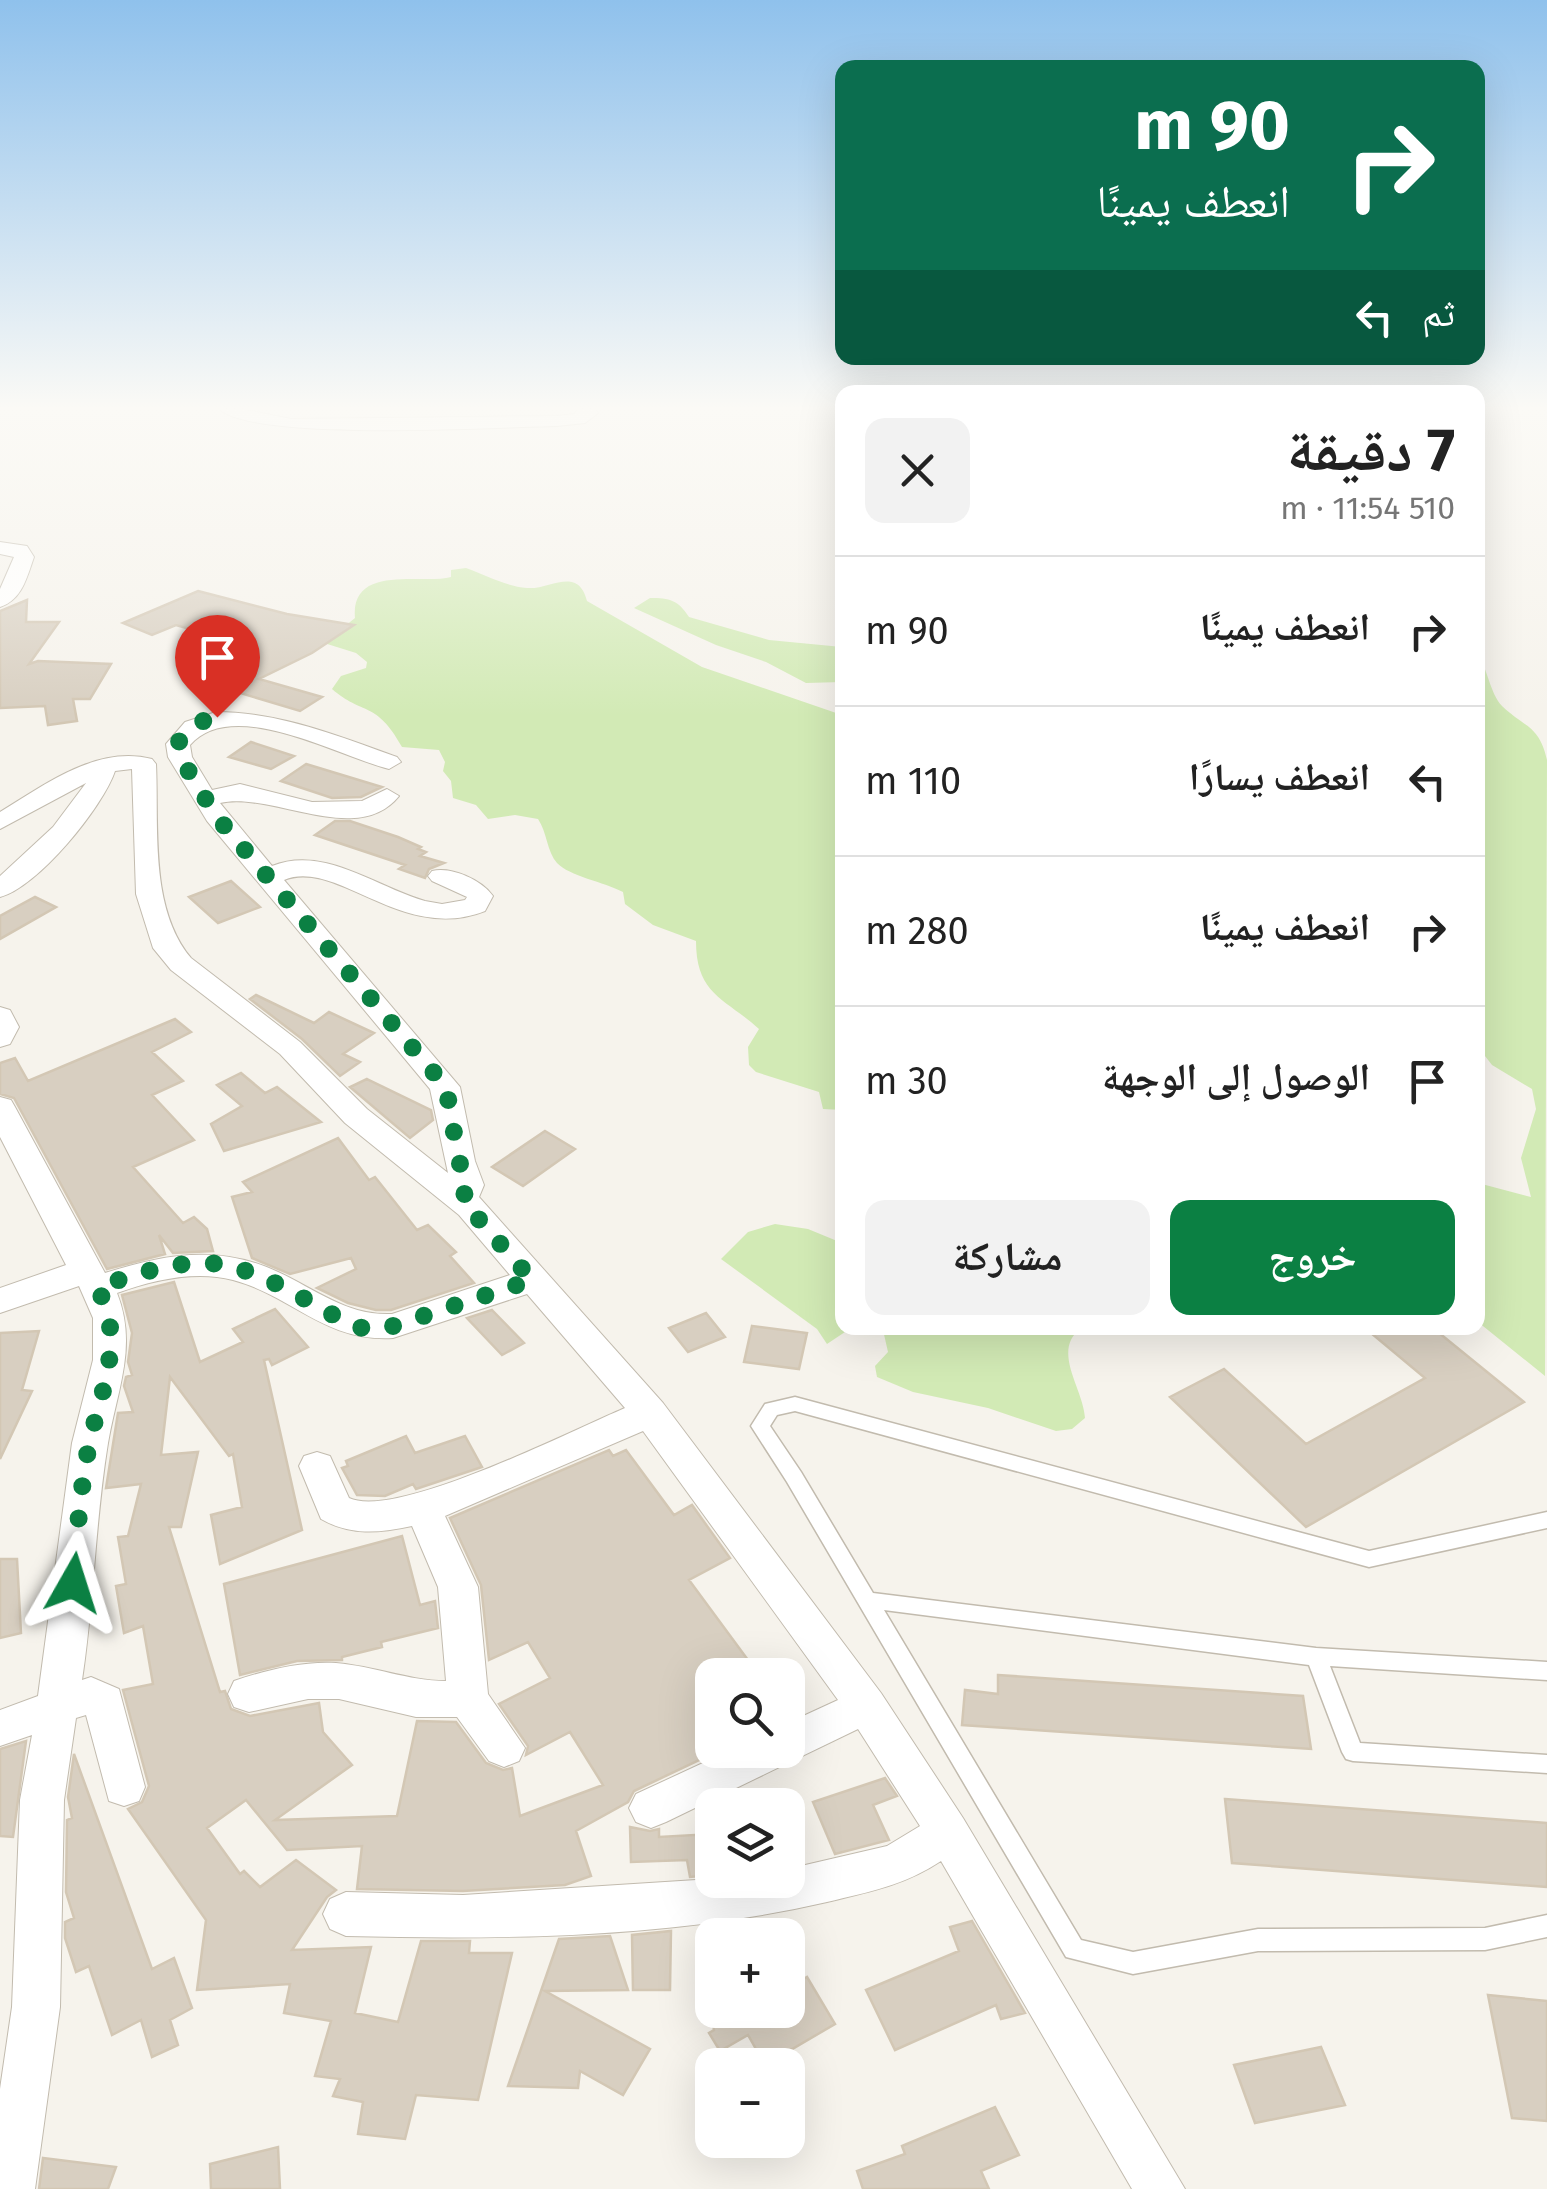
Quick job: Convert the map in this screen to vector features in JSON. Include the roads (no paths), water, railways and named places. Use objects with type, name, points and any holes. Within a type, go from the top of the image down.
[{"type":"street","points":[[0,548],[20,550],[24,556],[13,588],[0,601]]},
{"type":"street","points":[[389,762],[243,717],[198,722],[178,744],[180,757],[206,799],[267,877],[446,1087],[459,1161],[468,1185],[462,1200]]},
{"type":"street","points":[[0,822],[105,765],[132,760],[147,769],[149,894],[163,942],[212,990],[290,1048],[369,1127],[462,1200],[650,1413],[866,1706],[948,1832],[1160,2189]]},
{"type":"street","points":[[0,889],[63,830],[100,780],[105,765]]},
{"type":"street","points":[[206,799],[240,792],[312,809],[366,808],[387,796]]},
{"type":"street","points":[[267,877],[304,866],[436,914],[462,913],[476,905],[480,896],[476,890],[441,876]]},
{"type":"street","points":[[0,1016],[5,1027],[0,1038]]},
{"type":"street","points":[[0,1107],[110,1318],[110,1360],[90,1444],[42,1800],[36,2007],[10,2189]]},
{"type":"street","points":[[0,1301],[91,1279],[183,1264],[218,1264],[250,1273],[354,1326],[372,1330],[532,1280]]},
{"type":"street","points":[[317,1466],[334,1508],[348,1516],[379,1518],[423,1509],[650,1413]]},
{"type":"street","points":[[423,1509],[458,1588],[468,1698],[504,1748]]},
{"type":"street","points":[[249,1694],[308,1681],[339,1681],[416,1700],[468,1698]]},
{"type":"street","points":[[0,1728],[90,1695],[102,1699],[124,1787]]},
{"type":"street","points":[[805,1736],[866,1706]]},
{"type":"street","points":[[652,1808],[736,1768]]},
{"type":"street","points":[[346,1914],[463,1917],[669,1906],[783,1891],[896,1865],[948,1832]]},
{"type":"lane","points":[[1547,1520],[1369,1559],[795,1404],[771,1409],[760,1426],[1074,1949],[1132,1964],[1258,1940],[1486,1939],[1547,1926]]},
{"type":"lane","points":[[867,1600],[1316,1657],[1547,1671]]},
{"type":"lane","points":[[1316,1657],[1353,1752],[1547,1764]]}]
